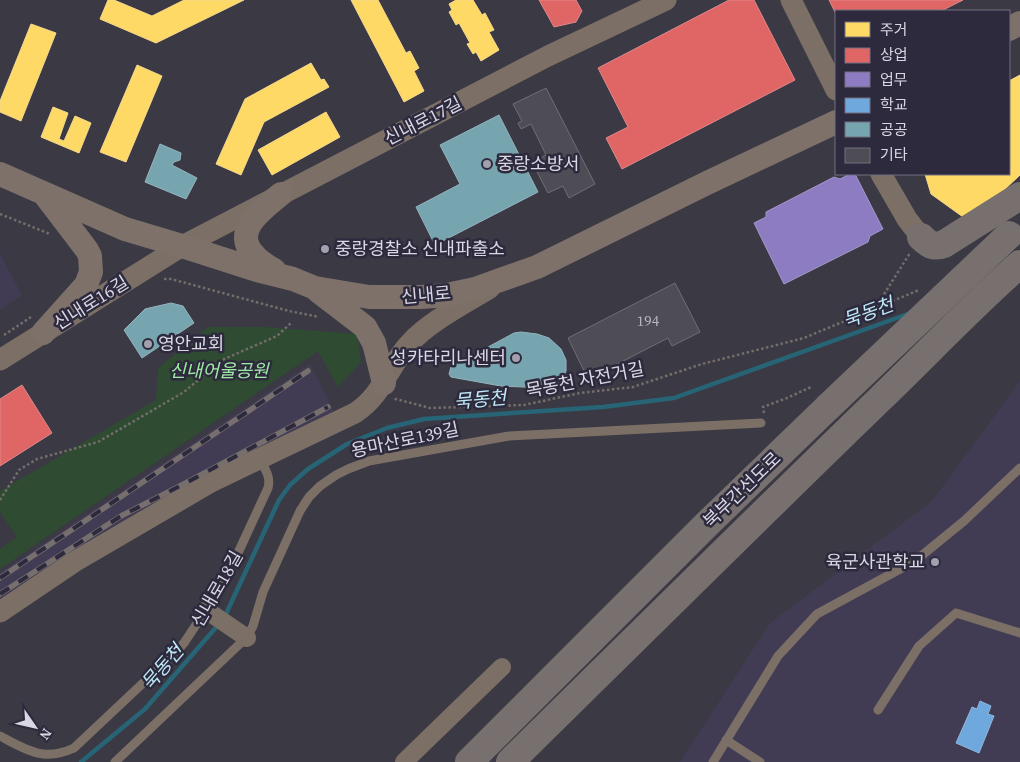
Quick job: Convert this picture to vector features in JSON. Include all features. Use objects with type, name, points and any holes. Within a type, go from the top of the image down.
[{"type":"highway","points":[[921,237],[934,246],[944,244],[1020,196]]},
{"type":"highway","name":"북부간선도로","points":[[469,762],[707,524],[819,397],[1014,230]]},
{"type":"highway","name":"북부간선도로","points":[[510,762],[987,294],[1020,264]]},
{"type":"main road","name":"신내로","points":[[0,174],[125,229],[293,279],[315,288],[369,297],[422,297],[447,295],[476,289],[537,267],[835,122]]},
{"type":"main road","points":[[38,325],[83,290],[90,272],[90,256],[87,250],[44,194]]},
{"type":"main road","points":[[281,194],[258,213],[248,227],[246,235],[247,244],[254,256],[283,277]]},
{"type":"main road","points":[[315,288],[365,327],[374,343],[390,391]]},
{"type":"street","name":"신내로17길","points":[[182,246],[548,56],[666,0]]},
{"type":"street","points":[[791,0],[835,88]]},
{"type":"street","points":[[883,175],[907,219],[921,237]]},
{"type":"street","name":"신내로16길","points":[[0,360],[38,325],[182,246]]},
{"type":"street","points":[[0,612],[74,562],[211,482],[355,413],[379,391],[390,391],[399,356],[416,337],[429,326],[507,278]]},
{"type":"street","points":[[206,610],[247,638]]},
{"type":"street","points":[[404,762],[502,667]]},
{"type":"lane","name":"용마산로139길","points":[[115,762],[247,638],[253,626],[263,592],[300,511],[309,497],[320,486],[348,469],[369,461],[509,436],[761,423]]},
{"type":"lane","name":"신내로18길","points":[[0,736],[31,752],[40,754],[57,754],[74,748],[176,652],[184,643],[228,575],[268,488],[269,476],[260,459]]},
{"type":"lane","points":[[713,762],[778,656],[817,614],[915,562],[964,521],[1020,468]]},
{"type":"lane","points":[[878,710],[918,646],[956,613],[1020,633]]},
{"type":"lane","points":[[726,740],[760,762]]},
{"type":"path","points":[[0,214],[55,236]]},
{"type":"path","points":[[875,308],[921,237]]},
{"type":"path","points":[[159,279],[171,279],[289,311],[322,317]]},
{"type":"path","name":"목동천 자전거길","points":[[390,391],[430,408],[524,405],[580,394],[633,387],[702,364],[804,338],[920,290]]},
{"type":"path","points":[[0,500],[19,470],[37,459],[98,442],[184,392],[222,360],[278,336],[292,322]]},
{"type":"path","points":[[0,338],[38,325]]},
{"type":"path","points":[[763,407],[787,398],[819,397]]},
{"type":"shaded area","points":[[0,254],[22,295],[0,310]]},
{"type":"shaded area","points":[[310,364],[334,411],[0,605],[0,573]]},
{"type":"shaded area","name":"육군사관학교","points":[[1020,381],[1020,762],[680,762],[770,623],[932,501]]},
{"type":"green space","name":"신내어울공원","points":[[208,327],[263,327],[357,334],[361,362],[338,387],[318,351],[0,569],[0,549],[17,537],[0,512],[0,491],[156,400],[158,368]]},
{"type":"building: 주거","points":[[108,0],[114,0],[152,16],[184,0],[244,0],[156,43],[100,19]]},
{"type":"building: 주거","points":[[351,0],[378,0],[406,53],[410,51],[419,68],[414,71],[424,91],[404,102]]},
{"type":"building: 주거","points":[[456,0],[473,0],[482,15],[485,13],[494,30],[489,32],[499,50],[481,61],[476,52],[473,54],[467,44],[470,43],[459,23],[456,25],[449,12],[452,10],[449,4]]},
{"type":"building: 주거","points":[[31,24],[56,33],[21,121],[0,112],[0,101]]},
{"type":"building: 주거","points":[[311,63],[321,80],[324,79],[329,87],[264,122],[241,175],[216,164],[245,99]]},
{"type":"building: 주거","points":[[137,65],[162,76],[126,162],[100,152]]},
{"type":"building: 주거","points":[[1020,75],[1020,175],[970,222],[931,194],[925,175],[1010,175],[1010,80]]},
{"type":"building: 주거","points":[[53,107],[68,113],[59,139],[64,141],[75,116],[91,123],[79,153],[41,137]]},
{"type":"building: 주거","points":[[326,112],[340,137],[272,175],[258,150]]},
{"type":"building: 상업","points":[[539,0],[576,0],[582,11],[576,22],[554,27]]},
{"type":"building: 상업","points":[[729,0],[754,0],[795,80],[622,169],[606,138],[628,127],[598,68]]},
{"type":"building: 상업","points":[[829,0],[963,0],[943,10],[835,10],[835,12]]},
{"type":"building: 상업","points":[[22,385],[52,433],[0,466],[0,399]]},
{"type":"building: 업무","points":[[848,175],[856,175],[883,229],[870,236],[868,242],[784,284],[754,223],[766,217],[766,212],[834,177],[840,179]]},
{"type":"building: 학교","points":[[980,701],[991,706],[988,714],[994,716],[979,753],[956,743],[972,707],[977,709]]},
{"type":"building: 공공","name":"중랑소방서","points":[[499,115],[538,192],[435,245],[416,207],[460,184],[440,145]]},
{"type":"building: 공공","points":[[160,144],[181,153],[180,160],[172,165],[197,178],[186,199],[145,182]]},
{"type":"building: 공공","name":"영안교회","points":[[171,303],[183,306],[194,323],[142,358],[124,330],[145,309]]},
{"type":"building: 공공","name":"성카타리나센터","points":[[521,332],[549,338],[561,349],[566,360],[566,371],[562,380],[554,387],[501,386],[451,377],[449,374],[451,367],[514,333]]},
{"type":"building: 기타","points":[[546,88],[595,184],[569,198],[563,186],[548,193],[532,162],[546,155],[531,124],[521,129],[518,123],[522,121],[513,104]]},
{"type":"building: 기타","points":[[675,283],[700,332],[672,346],[668,338],[588,379],[568,338]]},
{"type":"waterway","name":"묵동천","points":[[224,618],[279,500],[290,485],[308,469],[347,444],[387,428],[424,419],[603,407],[674,398],[908,314]]},
{"type":"waterway","name":"묵동천","points":[[81,762],[145,709],[219,624]]},
{"type":"railway","points":[[0,578],[308,371]]},
{"type":"railway","points":[[0,594],[121,516],[328,407]]},
{"type":"place","name":"중랑소방서","points":[[487,164]]},
{"type":"place","name":"중랑경찰소 신내파출소","points":[[325,249]]},
{"type":"place","name":"영안교회","points":[[148,344]]},
{"type":"place","name":"성카타리나센터","points":[[516,358]]},
{"type":"place","name":"육군사관학교","points":[[935,562]]}]
